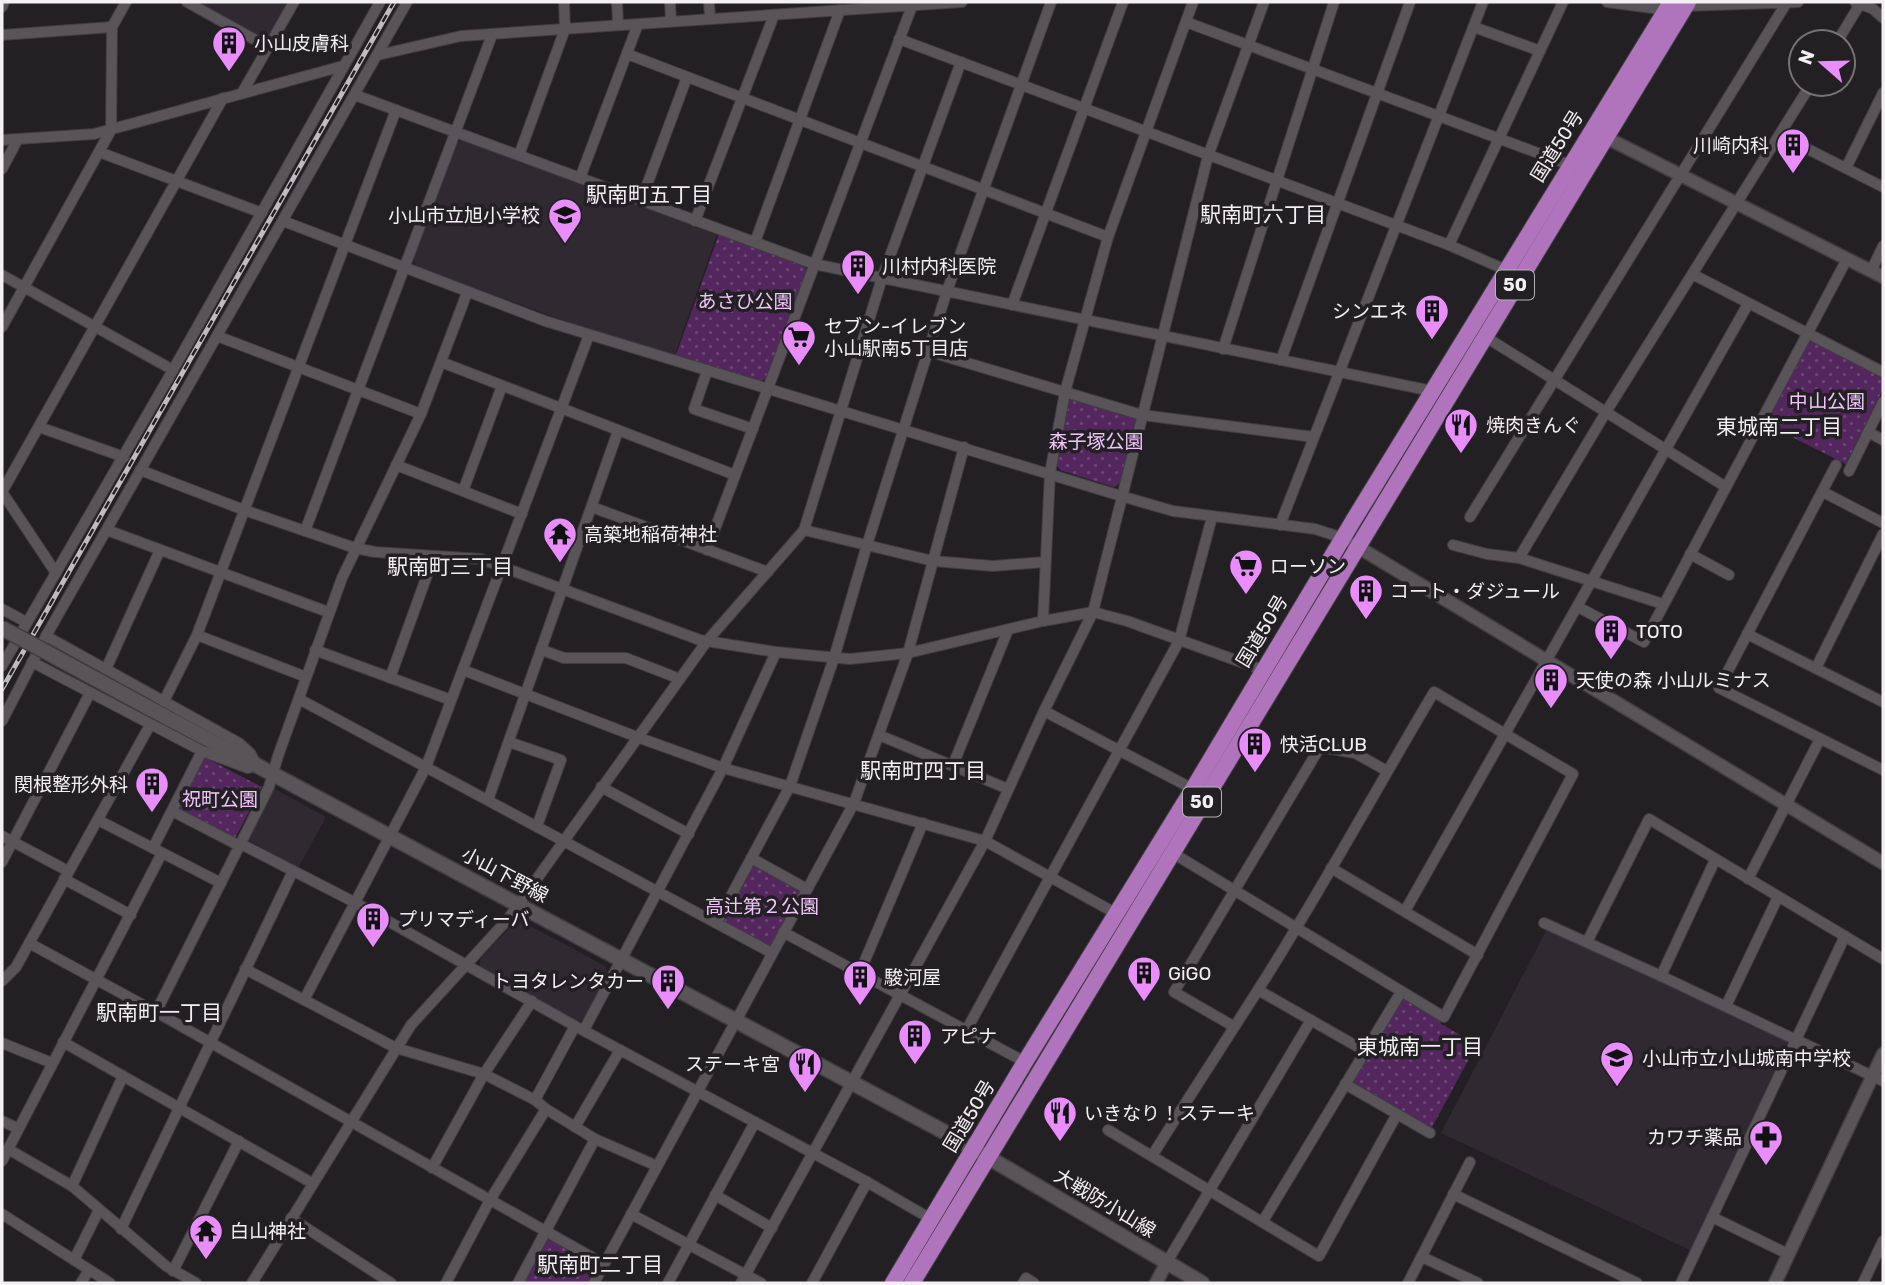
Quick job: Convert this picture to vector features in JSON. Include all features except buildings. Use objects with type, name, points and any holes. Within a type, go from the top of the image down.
[{"type":"highway","name":"国道50号","points":[[893,1283],[1591,130],[1678,5]]},
{"type":"highway","name":"国道50号","points":[[912,1283],[1606,138],[1678,5]]},
{"type":"main road","name":"小山下野線","points":[[2,628],[989,1157]]},
{"type":"main road","name":"大戦防小山線","points":[[989,1157],[1202,1283]]},
{"type":"street","points":[[2,7],[5,2]]},
{"type":"street","points":[[2,327],[111,130],[112,27],[126,2]]},
{"type":"street","points":[[187,2],[268,47]]},
{"type":"street","points":[[242,93],[294,2]]},
{"type":"street","points":[[2,666],[6,649],[26,622],[124,457],[380,2]]},
{"type":"street","points":[[2,721],[46,636],[407,2]]},
{"type":"street","points":[[519,155],[565,29],[564,2]]},
{"type":"street","points":[[617,2],[618,24]]},
{"type":"street","points":[[670,2],[671,21]]},
{"type":"street","points":[[709,2],[710,19]]},
{"type":"street","points":[[378,55],[460,36],[774,15],[876,5],[962,2]]},
{"type":"street","points":[[717,922],[790,786],[834,658],[902,429],[947,291],[1051,2]]},
{"type":"street","points":[[1012,306],[1123,2]]},
{"type":"street","points":[[1042,621],[1050,473],[1065,392],[1108,237],[1193,2]]},
{"type":"street","points":[[743,1279],[985,841],[1093,612],[1208,156],[1264,2]]},
{"type":"street","points":[[1223,349],[1334,2]]},
{"type":"street","points":[[1281,360],[1409,2]]},
{"type":"street","points":[[1280,524],[1483,2]]},
{"type":"street","points":[[1449,245],[1563,2]]},
{"type":"street","points":[[1607,2],[1678,5],[1798,2]]},
{"type":"street","points":[[1470,517],[1787,2]]},
{"type":"street","points":[[1845,28],[1858,3],[1883,18]]},
{"type":"street","points":[[707,550],[913,4]]},
{"type":"street","points":[[755,243],[840,10]]},
{"type":"street","points":[[695,221],[774,15]]},
{"type":"street","points":[[1186,22],[1570,165]]},
{"type":"street","points":[[580,178],[638,24]]},
{"type":"street","points":[[2,35],[112,27]]},
{"type":"street","points":[[1474,27],[1540,51]]},
{"type":"street","points":[[305,531],[492,35]]},
{"type":"street","points":[[899,39],[1449,245],[1506,270]]},
{"type":"street","points":[[627,54],[1108,237]]},
{"type":"street","points":[[254,1283],[312,1182],[396,1048],[427,1006],[518,905],[707,641],[804,530],[882,278],[961,62]]},
{"type":"street","points":[[2,141],[94,134],[343,66]]},
{"type":"street","points":[[641,201],[687,77]]},
{"type":"street","points":[[1846,168],[1883,93]]},
{"type":"street","points":[[355,95],[814,264],[1432,391]]},
{"type":"street","points":[[56,573],[2,492],[223,98]]},
{"type":"street","points":[[1519,558],[1606,412],[1802,98]]},
{"type":"street","points":[[164,701],[197,635],[396,110]]},
{"type":"street","points":[[1591,130],[1883,277]]},
{"type":"street","points":[[1780,135],[1883,187]]},
{"type":"street","points":[[2,169],[18,139]]},
{"type":"street","points":[[99,152],[262,214]]},
{"type":"street","points":[[282,221],[467,293],[589,335],[1121,496],[1173,511],[1315,529],[1343,538],[1883,863]]},
{"type":"street","points":[[1871,271],[1883,246]]},
{"type":"street","points":[[1578,607],[1644,642],[1847,259]]},
{"type":"street","points":[[2,275],[173,370]]},
{"type":"street","points":[[1694,275],[1883,372]]},
{"type":"street","points":[[156,1012],[269,787],[328,612],[355,548],[421,415],[467,293]]},
{"type":"street","points":[[1405,911],[1748,304]]},
{"type":"street","points":[[304,1000],[426,767],[589,335]]},
{"type":"street","points":[[217,336],[421,415]]},
{"type":"street","points":[[1484,336],[1726,487]]},
{"type":"street","points":[[928,351],[1142,415],[1314,437]]},
{"type":"street","points":[[441,362],[735,475]]},
{"type":"street","points":[[707,371],[694,409],[752,429]]},
{"type":"street","points":[[463,491],[502,386]]},
{"type":"street","points":[[1849,471],[1883,401]]},
{"type":"street","points":[[39,427],[124,457]]},
{"type":"street","points":[[488,800],[618,431]]},
{"type":"street","points":[[1868,432],[1883,440]]},
{"type":"street","points":[[594,1283],[854,803],[908,653],[964,447]]},
{"type":"street","points":[[396,464],[522,514]]},
{"type":"street","points":[[1836,465],[1719,688],[1883,770]]},
{"type":"street","points":[[140,470],[244,510],[355,548],[375,552],[481,559],[692,638],[707,641],[776,652],[850,659],[908,653],[1042,621],[1093,612],[1127,621],[1263,670]]},
{"type":"street","points":[[1823,492],[1883,523]]},
{"type":"street","points":[[592,507],[768,572]]},
{"type":"street","points":[[967,1029],[1179,641],[1212,517]]},
{"type":"street","points":[[107,530],[328,612]]},
{"type":"street","points":[[804,530],[933,561],[993,566],[1045,562]]},
{"type":"street","points":[[1816,668],[1883,534]]},
{"type":"street","points":[[1453,545],[1519,558],[1663,604]]},
{"type":"street","points":[[106,669],[160,550]]},
{"type":"street","points":[[1690,554],[1728,575]]},
{"type":"street","points":[[390,678],[435,556]]},
{"type":"street","points":[[2,609],[26,622]]},
{"type":"street","points":[[953,765],[1008,630]]},
{"type":"street","points":[[1747,634],[1883,701]]},
{"type":"street","points":[[197,635],[306,677]]},
{"type":"street","points":[[32,662],[202,751],[247,768],[257,765],[250,753],[239,743],[46,636]]},
{"type":"street","points":[[315,650],[452,700]]},
{"type":"street","points":[[542,650],[564,658],[626,658],[680,679]]},
{"type":"street","points":[[535,1100],[622,960],[723,768],[776,652]]},
{"type":"street","points":[[463,670],[723,768],[985,841],[1117,914]]},
{"type":"street","points":[[1152,1156],[1295,929],[1434,692],[1573,774],[1444,1017],[1295,929],[1171,852]]},
{"type":"street","points":[[2,862],[90,693]]},
{"type":"street","points":[[299,699],[772,953]]},
{"type":"street","points":[[1044,711],[1193,789]]},
{"type":"street","points":[[2,981],[16,967],[150,725]]},
{"type":"street","points":[[879,735],[1008,789]]},
{"type":"street","points":[[1748,879],[1819,739]]},
{"type":"street","points":[[509,743],[561,760],[537,826]]},
{"type":"street","points":[[1233,1026],[1174,992],[1320,747],[1355,753],[1387,771]]},
{"type":"street","points":[[2,1161],[131,915],[172,811],[202,751]]},
{"type":"street","points":[[601,787],[688,834]]},
{"type":"street","points":[[172,811],[354,902],[931,1219]]},
{"type":"street","points":[[1587,942],[1649,819],[1883,959]]},
{"type":"street","points":[[98,820],[220,883]]},
{"type":"street","points":[[860,972],[923,823]]},
{"type":"street","points":[[2,836],[131,915]]},
{"type":"street","points":[[751,859],[807,889]]},
{"type":"street","points":[[1661,976],[1715,860]]},
{"type":"street","points":[[1331,868],[1478,955]]},
{"type":"street","points":[[121,1229],[293,871]]},
{"type":"street","points":[[1726,1006],[1778,897]]},
{"type":"street","points":[[1545,923],[1878,1079]]},
{"type":"street","points":[[783,932],[901,993],[1025,1062]]},
{"type":"street","points":[[1681,1283],[1845,936]]},
{"type":"street","points":[[29,943],[604,1264]]},
{"type":"street","points":[[244,969],[396,1048],[484,1074],[535,1100],[595,1139],[657,1166]]},
{"type":"street","points":[[1258,989],[1365,1051]]},
{"type":"street","points":[[1263,1221],[1401,992]]},
{"type":"street","points":[[432,1168],[484,1074],[531,1001]]},
{"type":"street","points":[[1156,1283],[1311,1020]]},
{"type":"street","points":[[63,1042],[312,1182]]},
{"type":"street","points":[[2,1043],[52,1063]]},
{"type":"street","points":[[575,1127],[620,1050]]},
{"type":"street","points":[[1774,1283],[1878,1079],[1883,1054]]},
{"type":"street","points":[[72,1186],[123,1076]]},
{"type":"street","points":[[1345,1084],[1430,1133]]},
{"type":"street","points":[[446,1283],[490,1200],[546,1109]]},
{"type":"street","points":[[1108,1130],[1319,1256],[1397,1114]]},
{"type":"street","points":[[2,1121],[17,1128]]},
{"type":"street","points":[[668,1283],[755,1122]]},
{"type":"street","points":[[518,1283],[595,1139]]},
{"type":"street","points":[[173,1270],[239,1142]]},
{"type":"street","points":[[8,1149],[72,1186],[173,1270],[196,1283]]},
{"type":"street","points":[[1408,1283],[1470,1162]]},
{"type":"street","points":[[812,1283],[867,1182]]},
{"type":"street","points":[[715,1195],[772,1227]]},
{"type":"street","points":[[1453,1195],[1637,1283]]},
{"type":"street","points":[[74,1260],[99,1210]]},
{"type":"street","points":[[2,1214],[110,1283]]},
{"type":"street","points":[[631,1214],[743,1279],[761,1283]]},
{"type":"street","points":[[291,1217],[390,1283]]},
{"type":"street","points":[[1712,1217],[1788,1254]]},
{"type":"street","points":[[1863,1283],[1883,1241]]},
{"type":"street","points":[[1422,1257],[1478,1283]]},
{"type":"street","points":[[80,1283],[89,1270]]},
{"type":"street","points":[[1611,1283],[1616,1272]]},
{"type":"street","points":[[1023,1283],[1026,1278],[1034,1283]]},
{"type":"shaded area","points":[[196,2],[289,2],[269,37],[262,39]]},
{"type":"shaded area","name":"小山市立旭小学校","points":[[466,140],[717,235],[675,354],[590,330],[415,266],[413,255],[455,143]]},
{"type":"shaded area","points":[[273,788],[326,817],[298,868],[246,839]]},
{"type":"shaded area","points":[[515,922],[523,922],[605,966],[608,973],[583,1021],[575,1020],[480,969],[480,959]]},
{"type":"shaded area","name":"小山市立小山城南中学校","points":[[1548,927],[1789,1042],[1692,1251],[1441,1133]]},
{"type":"green space","name":"あさひ公園","points":[[719,234],[804,265],[807,271],[766,379],[759,381],[676,355]]},
{"type":"green space","name":"中山公園","points":[[1812,340],[1883,376],[1883,389],[1846,464],[1764,423],[1806,341]]},
{"type":"green space","name":"森子塚公園","points":[[1071,398],[1135,416],[1137,419],[1120,483],[1114,487],[1060,470],[1056,464],[1068,400]]},
{"type":"green space","name":"祝町公園","points":[[204,757],[262,787],[234,840],[178,810]]},
{"type":"green space","name":"高辻第２公園","points":[[751,861],[804,890],[771,951],[719,922]]},
{"type":"green space","points":[[1403,997],[1440,1019],[1441,1024],[1477,1044],[1431,1129],[1352,1083]]},
{"type":"green space","points":[[546,1235],[602,1265],[592,1283],[520,1283]]},
{"type":"railway","points":[[2,689],[394,2]]},
{"type":"place","name":"小山皮膚科","points":[[229,73]]},
{"type":"place","name":"川崎内科","points":[[1793,175]]},
{"type":"place","name":"小山市立旭小学校","points":[[565,245]]},
{"type":"place","name":"川村内科医院","points":[[858,296]]},
{"type":"place","name":"シンエネ","points":[[1432,341]]},
{"type":"place","name":"セブン-イレブン 小山駅南5丁目店","points":[[799,367]]},
{"type":"place","name":"焼肉きんぐ","points":[[1461,455]]},
{"type":"place","name":"高築地稲荷神社","points":[[560,564]]},
{"type":"place","name":"ローソン","points":[[1246,596]]},
{"type":"place","name":"コート・ダジュール","points":[[1366,621]]},
{"type":"place","name":"TOTO","points":[[1611,661]]},
{"type":"place","name":"天使の森 小山ルミナス","points":[[1551,710]]},
{"type":"place","name":"快活CLUB","points":[[1255,774]]},
{"type":"place","name":"関根整形外科","points":[[152,814]]},
{"type":"place","name":"プリマディーバ","points":[[373,949]]},
{"type":"place","name":"GiGO","points":[[1144,1003]]},
{"type":"place","name":"駿河屋","points":[[860,1007]]},
{"type":"place","name":"トヨタレンタカー","points":[[668,1011]]},
{"type":"place","name":"アピナ","points":[[915,1066]]},
{"type":"place","name":"小山市立小山城南中学校","points":[[1617,1088]]},
{"type":"place","name":"ステーキ宮","points":[[805,1094]]},
{"type":"place","name":"いきなり！ステーキ","points":[[1060,1143]]},
{"type":"place","name":"カワチ薬品","points":[[1766,1167]]},
{"type":"place","name":"白山神社","points":[[206,1261]]},
{"type":"district","name":"駅南町五丁目","points":[[649,194]]},
{"type":"district","name":"駅南町六丁目","points":[[1263,214]]},
{"type":"district","name":"東城南二丁目","points":[[1779,426]]},
{"type":"district","name":"駅南町三丁目","points":[[450,566]]},
{"type":"district","name":"駅南町四丁目","points":[[923,770]]},
{"type":"district","name":"駅南町一丁目","points":[[159,1012]]},
{"type":"district","name":"東城南一丁目","points":[[1420,1046]]},
{"type":"district","name":"駅南町二丁目","points":[[600,1264]]}]
